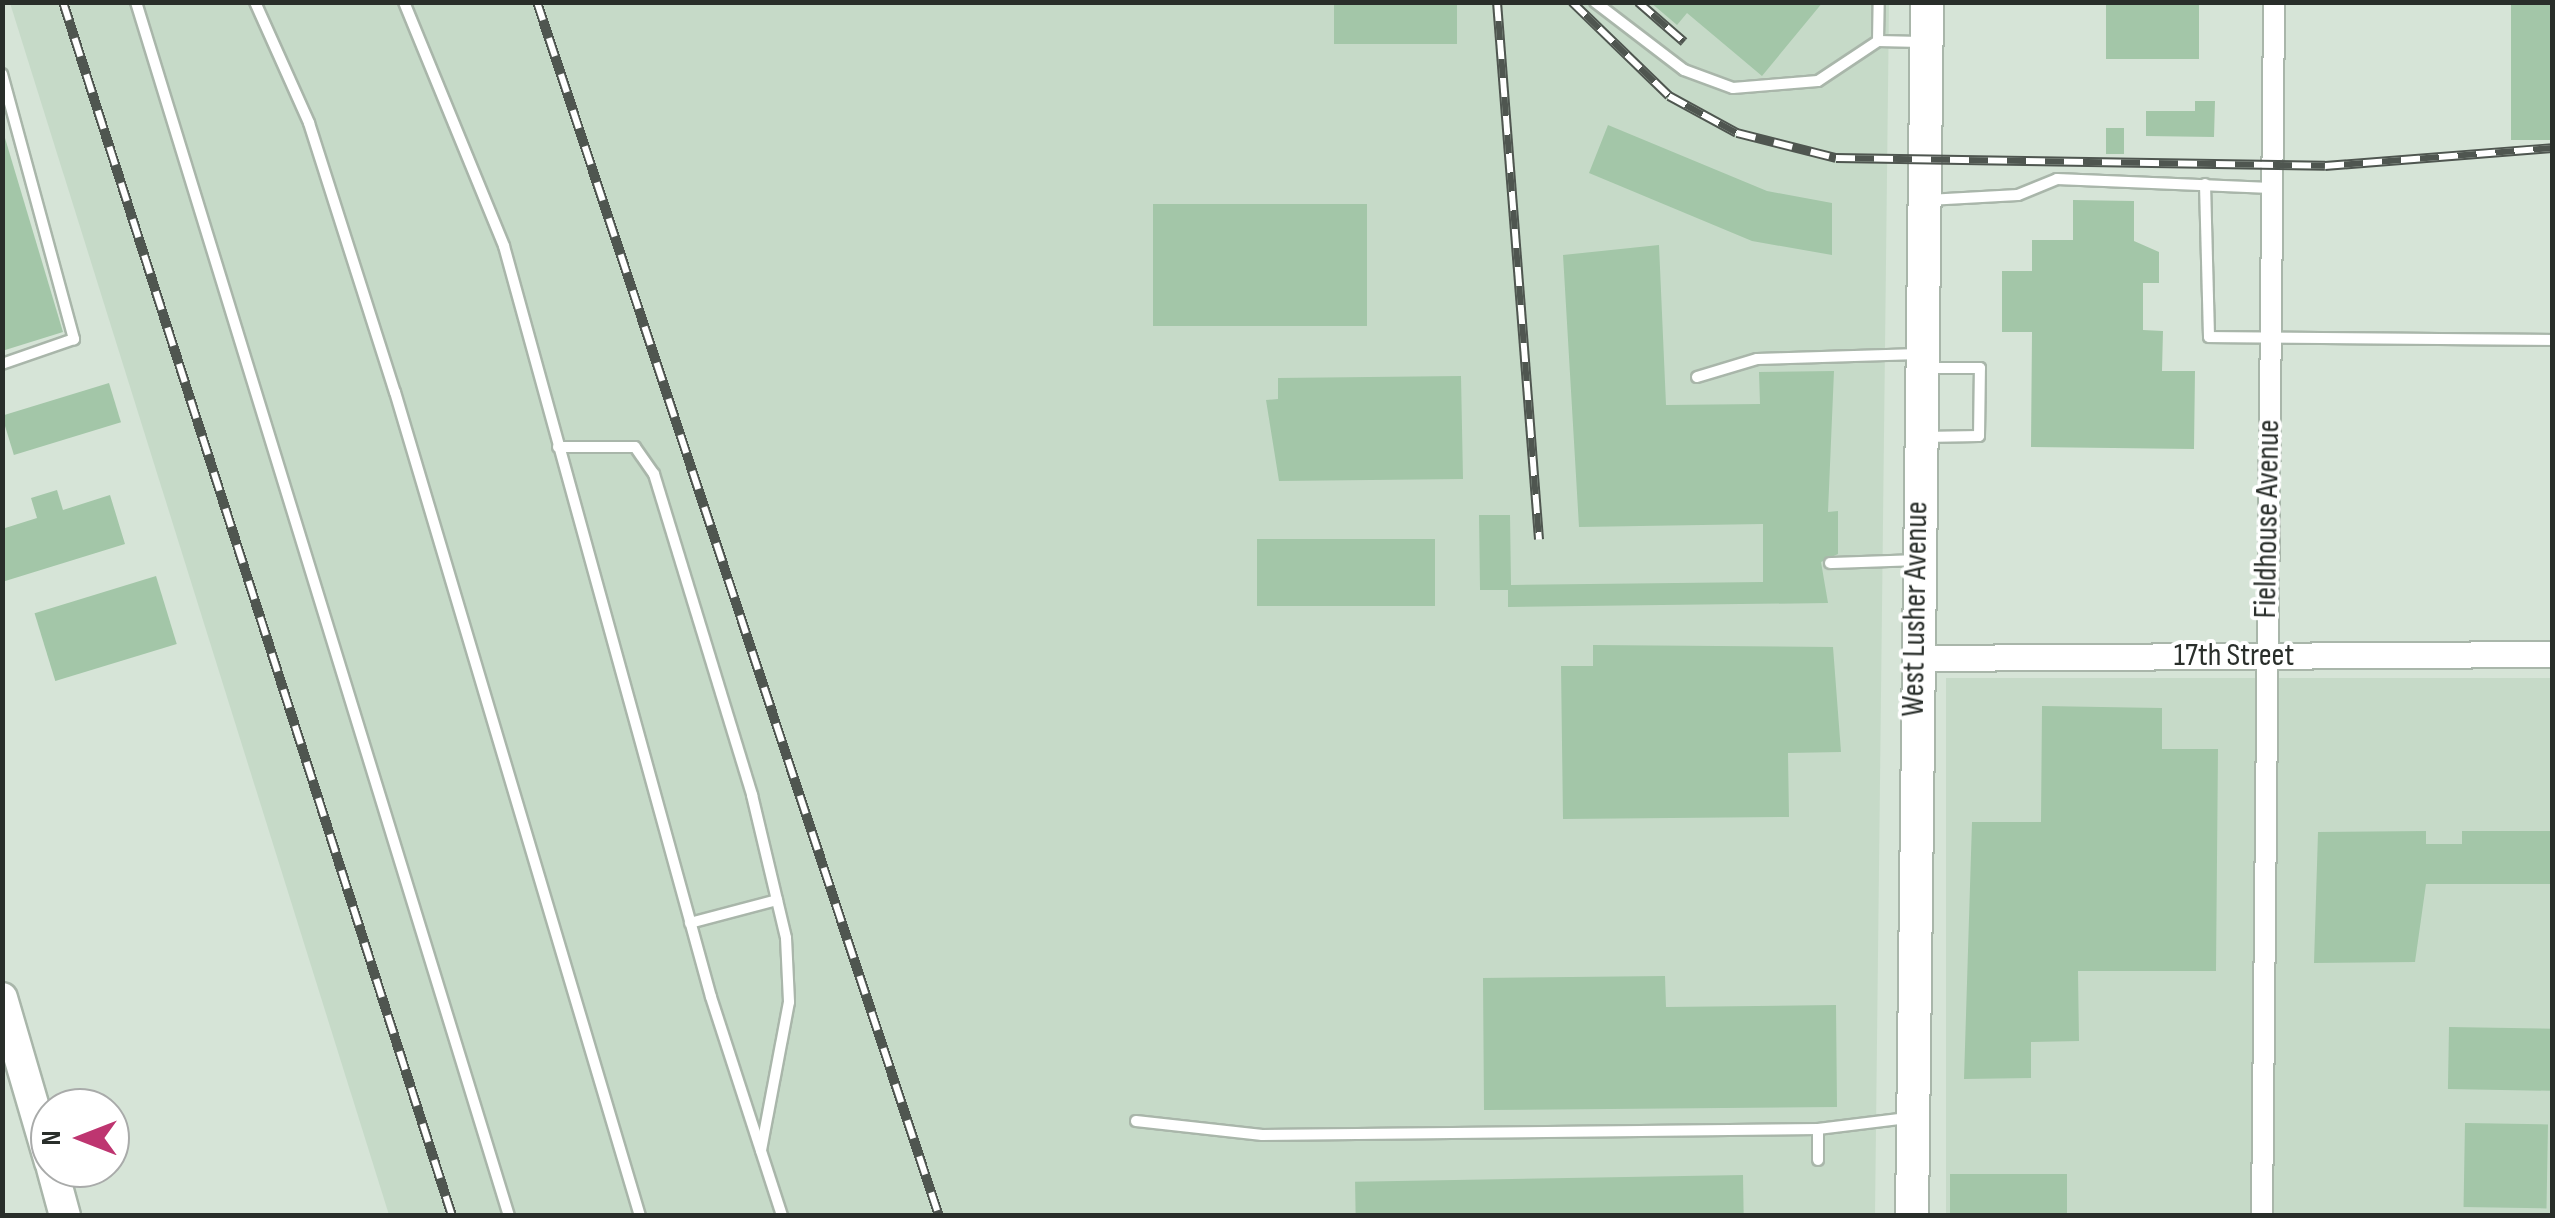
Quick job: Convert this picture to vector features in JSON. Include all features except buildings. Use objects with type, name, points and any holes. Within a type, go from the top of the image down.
[{"type":"main road","name":"West Lusher Avenue","points":[[1912,1216],[1916,560],[1927,2]]},
{"type":"main road","points":[[2,998],[10,1047],[30,1105]]},
{"type":"main road","points":[[57,1188],[65,1216]]},
{"type":"street","name":"Fieldhouse Avenue","points":[[2262,1216],[2274,2]]},
{"type":"street","name":"17th Street","points":[[1916,658],[2552,654]]},
{"type":"lane","points":[[136,2],[508,1216]]},
{"type":"lane","points":[[255,2],[308,123],[396,392],[640,1216]]},
{"type":"lane","points":[[404,2],[504,246],[690,923],[782,1216]]},
{"type":"lane","points":[[1594,2],[1684,70],[1734,88],[1818,82],[1878,41],[1927,42]]},
{"type":"lane","points":[[1878,2],[1878,41]]},
{"type":"lane","points":[[2,74],[74,338],[2,364]]},
{"type":"lane","points":[[1922,200],[2018,195],[2057,179],[2272,188]]},
{"type":"lane","points":[[2205,184],[2208,338],[2552,340]]},
{"type":"lane","points":[[1697,377],[1757,360],[1920,361],[1980,368],[1979,436],[1918,437]]},
{"type":"lane","points":[[558,447],[636,447],[654,474],[777,900],[788,1002],[761,1151]]},
{"type":"lane","points":[[1830,563],[1916,560]]},
{"type":"lane","points":[[690,923],[777,900]]},
{"type":"lane","points":[[1136,1122],[1262,1135],[1818,1129],[1913,1118]]},
{"type":"lane","points":[[1818,1129],[1818,1160]]},
{"type":"shaded area","points":[[10,3],[1889,3],[1875,1215],[389,1215]]},
{"type":"shaded area","points":[[1946,678],[2552,678],[2552,1215],[1946,1215]]},
{"type":"railway","points":[[63,2],[452,1216]]},
{"type":"railway","points":[[537,2],[939,1216]]},
{"type":"railway","points":[[1497,2],[1539,539]]},
{"type":"railway","points":[[1572,2],[1669,96],[1737,133],[1836,158],[2325,166],[2552,148]]},
{"type":"railway","points":[[1638,2],[1684,42]]}]
